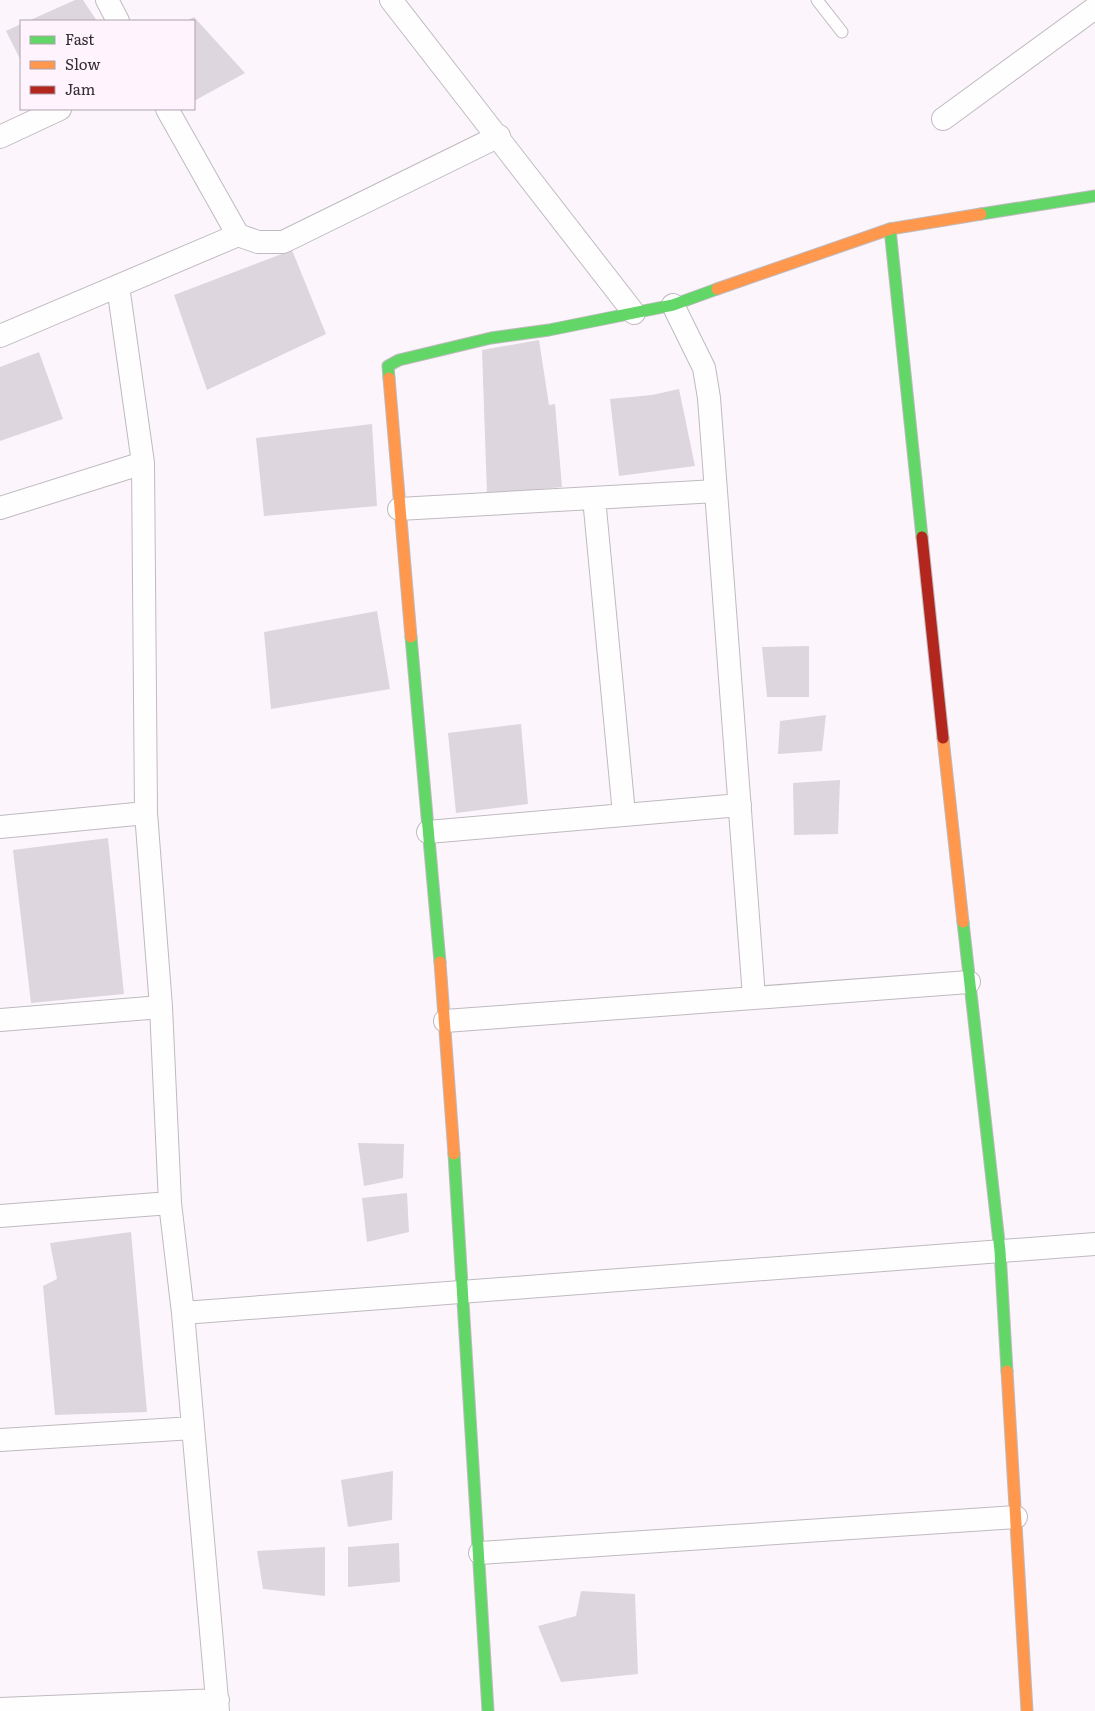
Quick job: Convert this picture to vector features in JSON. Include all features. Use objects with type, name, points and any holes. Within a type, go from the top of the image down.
[{"type":"street","points":[[107,0],[117,20]]},
{"type":"street","points":[[391,0],[499,136],[634,313]]},
{"type":"street","points":[[943,119],[1095,8]]},
{"type":"street","points":[[0,136],[58,110]]},
{"type":"street","points":[[168,110],[238,235],[258,242],[283,242],[499,136]]},
{"type":"street","points":[[488,1711],[480,1553],[445,1021],[388,366],[399,360],[482,340],[549,330],[673,305],[890,229],[1095,196]]},
{"type":"street","points":[[890,229],[969,982],[1000,1251],[1027,1711]]},
{"type":"street","points":[[0,336],[238,235]]},
{"type":"street","points":[[0,1709],[218,1706],[194,1428],[170,1203],[161,1007],[146,813],[143,464],[118,286]]},
{"type":"street","points":[[673,305],[704,368],[709,398],[754,997]]},
{"type":"street","points":[[0,508],[143,464]]},
{"type":"street","points":[[399,509],[716,490]]},
{"type":"street","points":[[594,498],[624,814]]},
{"type":"street","points":[[428,832],[740,804]]},
{"type":"street","points":[[0,827],[146,813]]},
{"type":"street","points":[[445,1021],[969,982]]},
{"type":"street","points":[[0,1020],[161,1007]]},
{"type":"street","points":[[0,1216],[170,1203]]},
{"type":"street","points":[[183,1313],[1095,1244]]},
{"type":"street","points":[[0,1440],[194,1428]]},
{"type":"street","points":[[480,1553],[1016,1517]]},
{"type":"lane","points":[[817,0],[842,32]]},
{"type":"building","points":[[75,0],[83,0],[96,20],[30,20]]},
{"type":"building","points":[[194,17],[245,73],[195,100],[195,20],[188,20]]},
{"type":"building","points":[[20,24],[20,59],[6,31]]},
{"type":"building","points":[[292,250],[326,334],[207,390],[174,295]]},
{"type":"building","points":[[539,340],[549,405],[555,404],[562,487],[487,495],[482,350]]},
{"type":"building","points":[[39,352],[63,419],[0,441],[0,367]]},
{"type":"building","points":[[679,389],[695,466],[619,476],[610,399],[652,395]]},
{"type":"building","points":[[372,424],[377,506],[264,516],[256,438]]},
{"type":"building","points":[[377,611],[390,689],[271,709],[264,632]]},
{"type":"building","points":[[809,646],[809,697],[767,697],[762,647]]},
{"type":"building","points":[[826,715],[822,751],[778,754],[780,721]]},
{"type":"building","points":[[521,724],[528,804],[456,813],[448,733]]},
{"type":"building","points":[[840,780],[838,834],[794,835],[793,783]]},
{"type":"building","points":[[108,838],[124,994],[31,1003],[13,850]]},
{"type":"building","points":[[358,1143],[404,1144],[403,1178],[364,1186]]},
{"type":"building","points":[[407,1193],[409,1232],[367,1242],[362,1198]]},
{"type":"building","points":[[131,1232],[147,1412],[55,1415],[43,1286],[57,1279],[50,1243]]},
{"type":"building","points":[[393,1471],[392,1520],[348,1527],[341,1480]]},
{"type":"building","points":[[399,1543],[400,1582],[348,1587],[348,1547]]},
{"type":"building","points":[[325,1547],[325,1596],[263,1589],[257,1551]]},
{"type":"building","points":[[581,1591],[635,1594],[638,1674],[561,1682],[538,1626],[576,1616]]},
{"type":"traffic: fast","points":[[981,214],[1095,196]]},
{"type":"traffic: fast","points":[[890,229],[922,537]]},
{"type":"traffic: fast","points":[[389,378],[388,366],[399,360],[491,338],[549,330],[673,305],[717,289]]},
{"type":"traffic: fast","points":[[411,637],[440,962]]},
{"type":"traffic: fast","points":[[963,922],[1000,1251],[1007,1371]]},
{"type":"traffic: fast","points":[[454,1154],[488,1711]]},
{"type":"traffic: slow","points":[[717,289],[890,229],[981,214]]},
{"type":"traffic: slow","points":[[389,378],[411,637]]},
{"type":"traffic: slow","points":[[943,738],[963,922]]},
{"type":"traffic: slow","points":[[440,962],[454,1154]]},
{"type":"traffic: slow","points":[[1007,1371],[1027,1711]]},
{"type":"traffic: jam","points":[[922,537],[943,738]]}]
